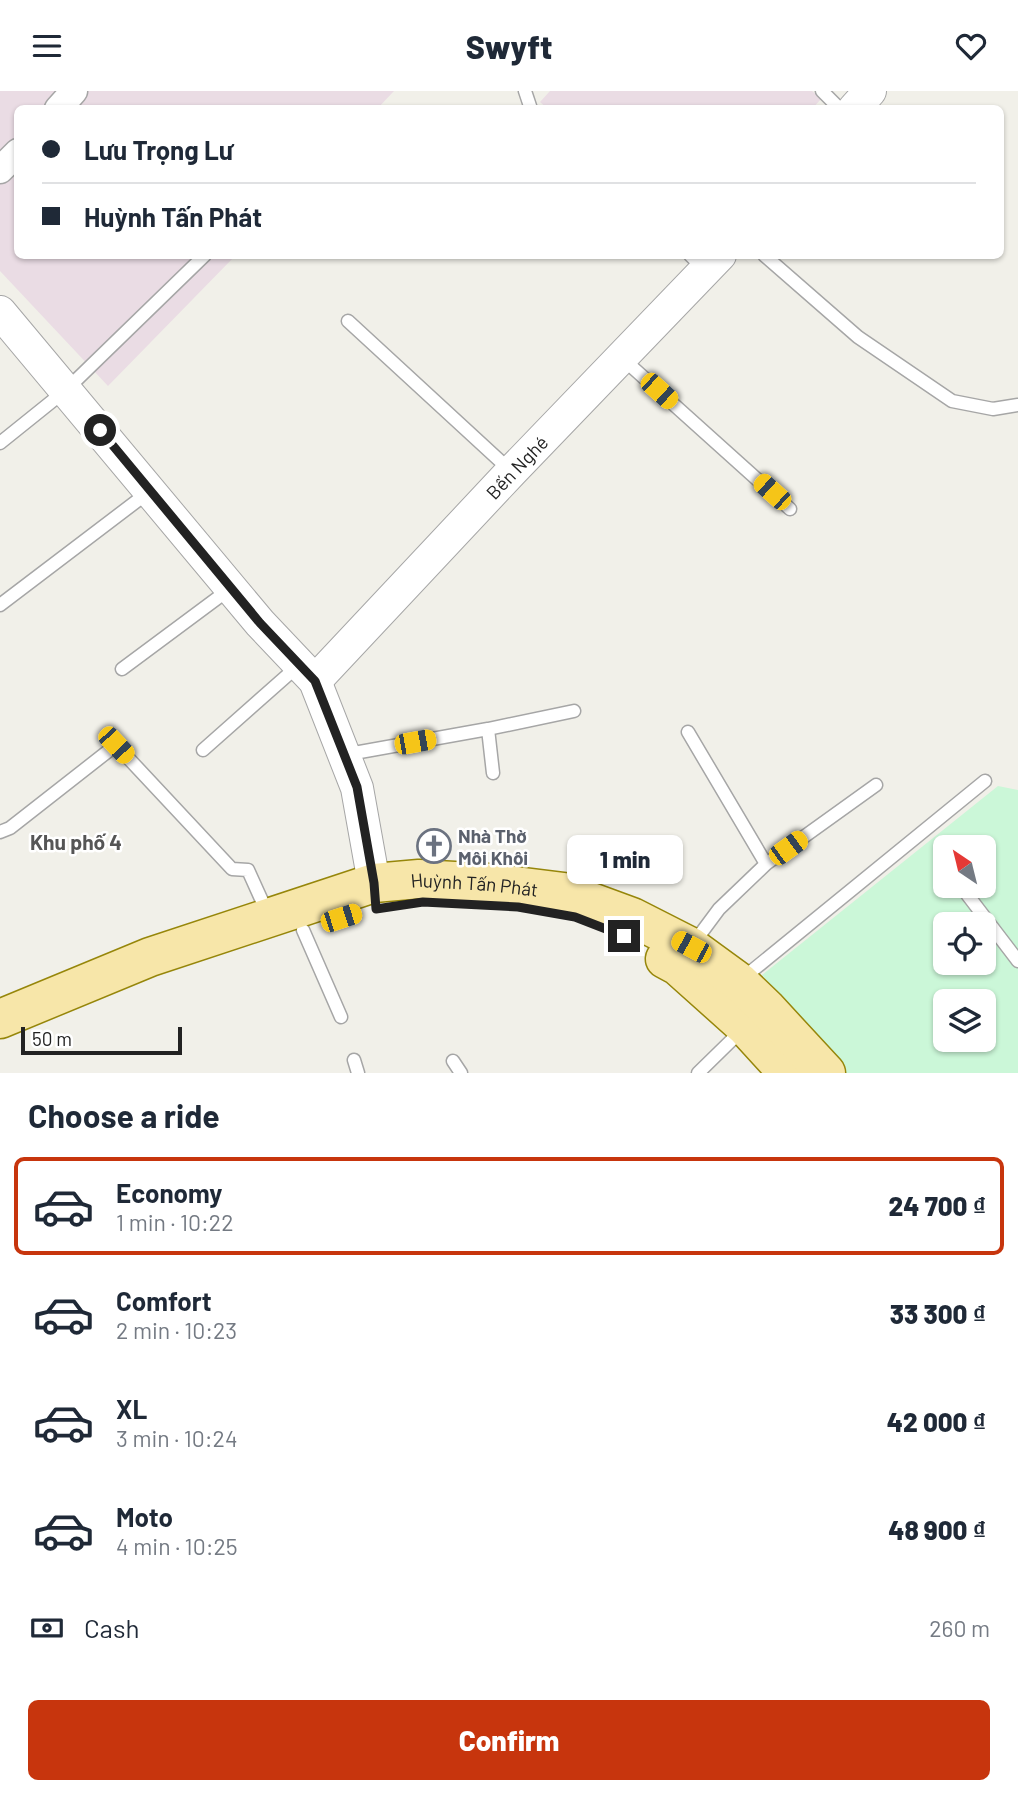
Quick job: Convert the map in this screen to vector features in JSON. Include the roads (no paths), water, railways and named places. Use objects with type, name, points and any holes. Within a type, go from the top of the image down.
[{"type":"main road","name":"Huỳnh Tấn Phát","points":[[0,1019],[150,957],[375,896],[419,879],[490,883],[564,892],[632,916],[691,947],[739,982],[826,1073]]},
{"type":"main road","name":"Huỳnh Tấn Phát","points":[[375,896],[423,902],[518,907],[575,917],[624,936],[678,966],[745,1026],[788,1073]]},
{"type":"main road","name":"Huỳnh Tấn Phát","points":[[0,1040],[152,979],[289,918]]},
{"type":"street","points":[[62,105],[74,91]]},
{"type":"street","points":[[858,105],[870,91]]},
{"type":"street","points":[[0,170],[14,156]]},
{"type":"street","name":"Bến Nghé","points":[[307,673],[512,471],[622,357],[705,260]]},
{"type":"street","points":[[5,326],[66,390],[260,623],[307,673],[357,787],[375,896]]},
{"type":"lane","points":[[822,91],[836,105]]},
{"type":"lane","points":[[0,443],[66,390],[201,259]]},
{"type":"lane","points":[[769,259],[858,337],[952,401],[993,409],[1018,405]]},
{"type":"lane","points":[[348,321],[512,471]]},
{"type":"lane","points":[[622,357],[790,509]]},
{"type":"lane","points":[[0,605],[151,491]]},
{"type":"lane","points":[[122,669],[231,588]]},
{"type":"lane","points":[[203,750],[307,673]]},
{"type":"lane","points":[[342,755],[573,712]]},
{"type":"lane","points":[[488,729],[494,773]]},
{"type":"lane","points":[[688,731],[766,864]]},
{"type":"lane","points":[[0,832],[10,828],[116,745],[232,869],[248,870],[289,918],[341,1017]]},
{"type":"lane","points":[[739,982],[985,781]]},
{"type":"lane","points":[[691,947],[719,909],[766,864],[876,785]]},
{"type":"lane","points":[[970,898],[1018,961]]},
{"type":"lane","points":[[698,1073],[745,1026]]},
{"type":"lane","points":[[354,1059],[358,1073]]},
{"type":"lane","points":[[453,1061],[461,1073]]},
{"type":"place","name":"Nhà Thờ Môi Khôi","points":[[434,846]]},
{"type":"district","name":"Khu phố 4","points":[[76,841]]}]
